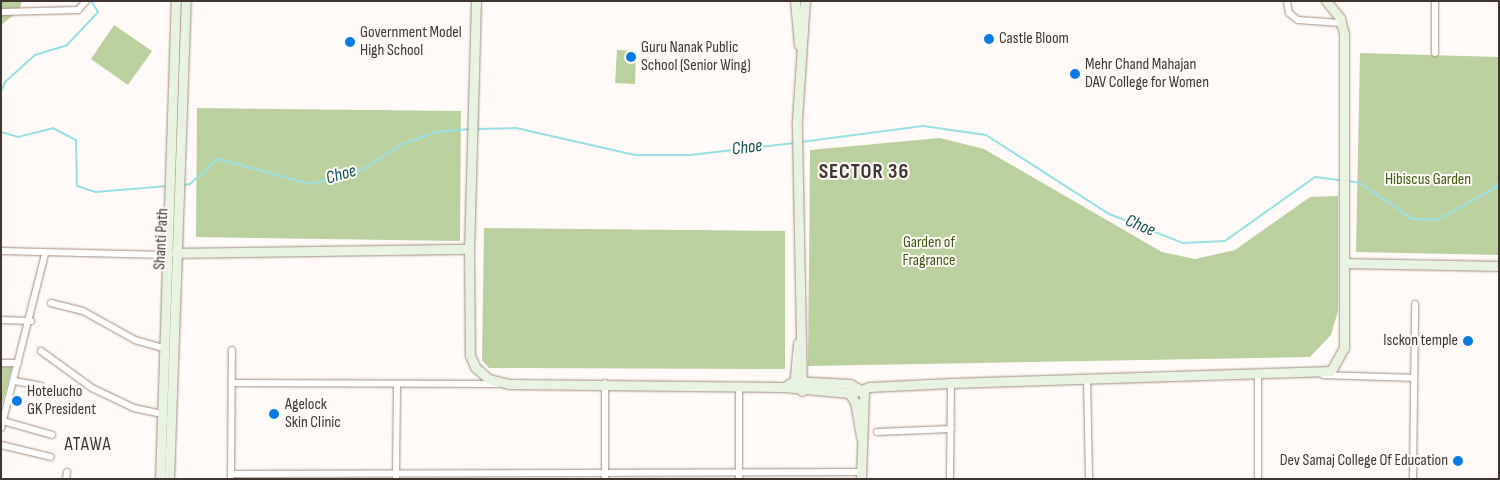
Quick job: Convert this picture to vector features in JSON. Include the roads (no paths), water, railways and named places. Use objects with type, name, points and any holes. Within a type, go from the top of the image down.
[{"type":"street","points":[[1,12],[78,10],[86,1]]},
{"type":"street","name":"Shanti Path","points":[[160,479],[176,1]]},
{"type":"street","name":"Shanti Path","points":[[169,479],[186,1]]},
{"type":"street","points":[[476,1],[469,249],[470,355],[489,379],[509,384]]},
{"type":"street","points":[[794,1],[799,45]]},
{"type":"street","points":[[798,386],[797,120],[799,45],[805,1]]},
{"type":"street","points":[[1287,1],[1289,13],[1298,20],[1342,23]]},
{"type":"street","points":[[1314,374],[1331,371],[1344,348],[1345,263],[1342,23],[1326,1]]},
{"type":"street","points":[[1435,1],[1435,53]]},
{"type":"street","points":[[176,253],[469,249]]},
{"type":"street","points":[[1,251],[45,254],[166,255]]},
{"type":"street","points":[[45,254],[31,320],[2,424],[52,435]]},
{"type":"street","points":[[1345,263],[1499,266]]},
{"type":"street","points":[[51,303],[83,311],[135,340],[159,347]]},
{"type":"street","points":[[1413,479],[1415,304]]},
{"type":"street","points":[[1,320],[31,320]]},
{"type":"street","points":[[232,350],[231,476],[396,470],[861,475],[860,437],[850,394]]},
{"type":"street","points":[[41,351],[92,388],[134,408],[157,413]]},
{"type":"street","points":[[1,363],[18,363]]},
{"type":"street","points":[[232,383],[509,384],[605,382],[739,388],[798,386],[860,389],[951,383],[1258,375],[1314,374],[1414,378]]},
{"type":"street","points":[[1258,375],[1258,479]]},
{"type":"street","points":[[1087,380],[1089,479]]},
{"type":"street","points":[[14,381],[41,386]]},
{"type":"street","points":[[605,382],[605,479]]},
{"type":"street","points":[[950,479],[951,383]]},
{"type":"street","points":[[396,479],[397,384]]},
{"type":"street","points":[[798,386],[850,394],[860,389]]},
{"type":"street","points":[[739,388],[739,475]]},
{"type":"street","points":[[860,389],[866,397],[866,426],[860,437]]},
{"type":"street","points":[[877,432],[951,430]]},
{"type":"street","points":[[1,444],[51,457]]},
{"type":"waterway","name":"Choe","points":[[1,92],[5,82],[35,55],[67,45],[98,12],[91,1]]},
{"type":"waterway","name":"Choe","points":[[801,142],[923,126],[986,135],[1109,214],[1183,243],[1225,241],[1315,177],[1341,180]]},
{"type":"waterway","name":"Choe","points":[[1,132],[18,137],[53,128],[76,140],[77,186],[95,192],[168,186]]},
{"type":"waterway","name":"Choe","points":[[475,129],[516,128],[635,155],[690,155],[794,143]]},
{"type":"waterway","name":"Choe","points":[[183,185],[190,184],[218,159],[310,184],[360,171],[402,144],[436,132],[471,129]]},
{"type":"waterway","name":"Choe","points":[[1348,181],[1360,183],[1412,219],[1437,220],[1496,187],[1499,181]]},
{"type":"place","name":"Castle Bloom","points":[[989,39]]},
{"type":"place","name":"Government Model High School","points":[[350,42]]},
{"type":"place","name":"Guru Nanak Public School (Senior Wing)","points":[[631,57]]},
{"type":"place","name":"Mehr Chand Mahajan DAV College for Women","points":[[1075,74]]},
{"type":"place","name":"Isckon temple","points":[[1468,341]]},
{"type":"place","name":"Hotelucho GK President","points":[[17,401]]},
{"type":"place","name":"Agelock Skin Clinic","points":[[274,414]]},
{"type":"place","name":"Dev Samaj College Of Education","points":[[1458,461]]},
{"type":"district","name":"SECTOR 36","points":[[864,172]]},
{"type":"district","name":"ATAWA","points":[[88,445]]},
{"type":"park label","name":"Hibiscus Garden","points":[[1428,180]]},
{"type":"park label","name":"Garden of Fragrance","points":[[929,252]]}]
